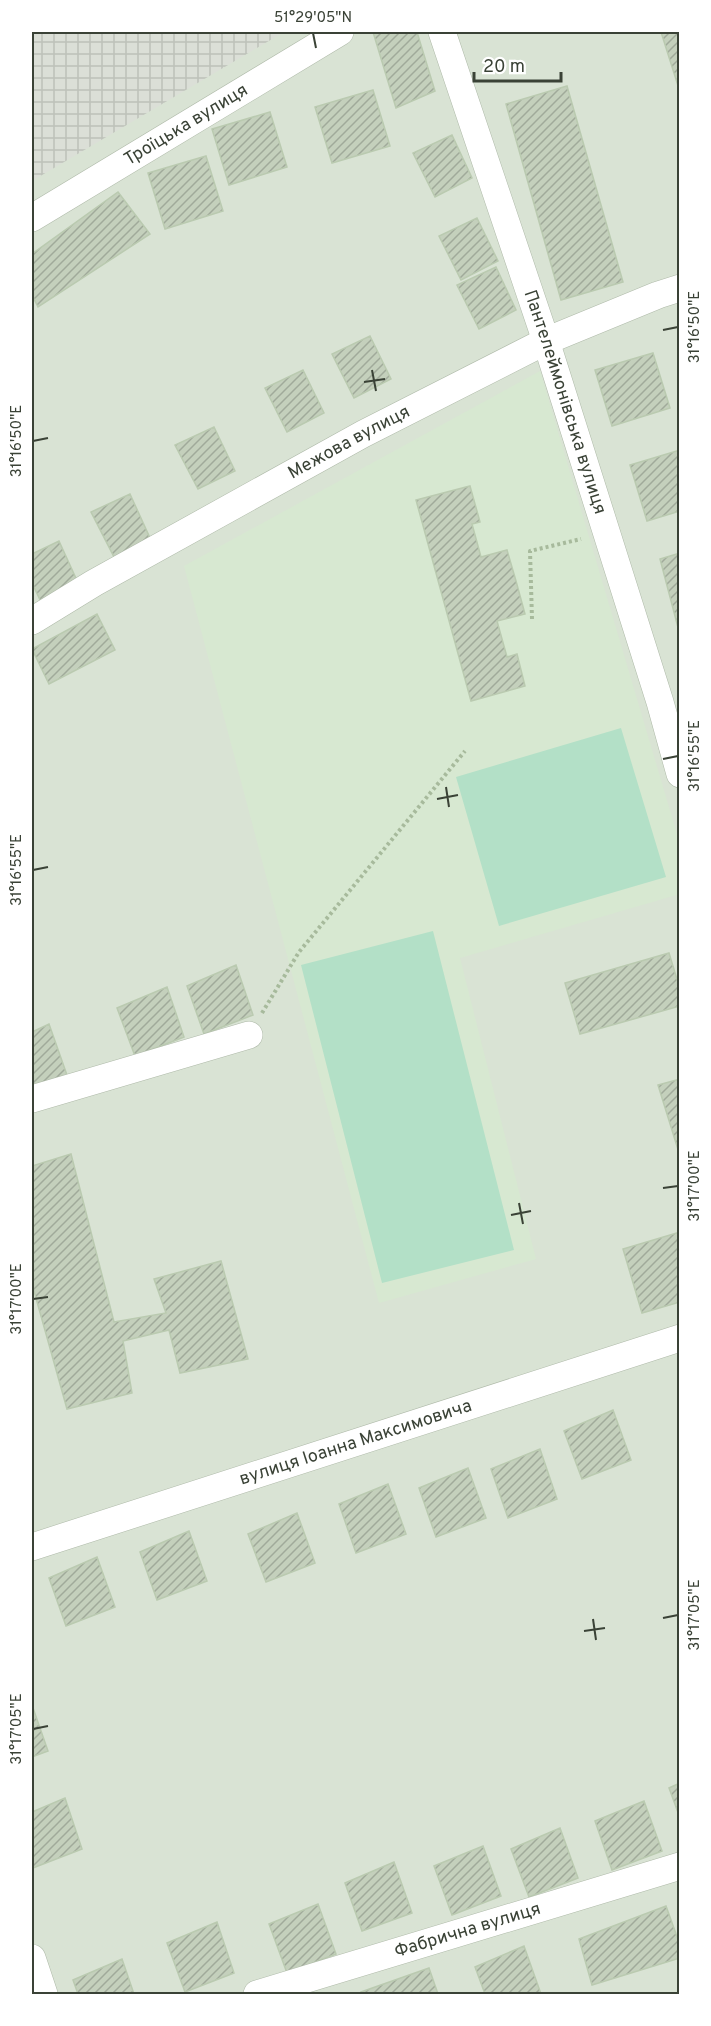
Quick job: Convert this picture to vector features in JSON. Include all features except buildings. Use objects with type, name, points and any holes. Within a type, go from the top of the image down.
[{"type":"street","name":"Троїцька вулиця","points":[[32,218],[340,32]]},
{"type":"street","name":"Пантелеймонівська вулиця","points":[[442,32],[546,341],[660,702],[680,774]]},
{"type":"street","name":"Межова вулиця","points":[[32,621],[94,582],[363,434],[546,341],[680,288]]},
{"type":"street","points":[[32,1099],[249,1035]]},
{"type":"street","name":"вулиця Іоанна Максимовича","points":[[32,1547],[680,1338]]},
{"type":"street","name":"Фабрична вулиця","points":[[257,1995],[680,1866]]},
{"type":"street","points":[[32,1958],[44,1995]]},
{"type":"path","points":[[532,619],[530,551],[605,533]]},
{"type":"path","points":[[249,1035],[299,952],[465,751]]},
{"type":"shaded area","points":[[32,32],[679,32],[679,1994],[32,1994]]},
{"type":"shaded area","points":[[32,32],[284,32],[32,181]]},
{"type":"shaded area","points":[[540,371],[679,841],[680,894],[460,958],[536,1259],[379,1303],[184,566]]},
{"type":"shaded area","points":[[621,728],[666,877],[499,926],[456,777]]},
{"type":"shaded area","points":[[433,931],[514,1250],[382,1283],[301,965]]}]
